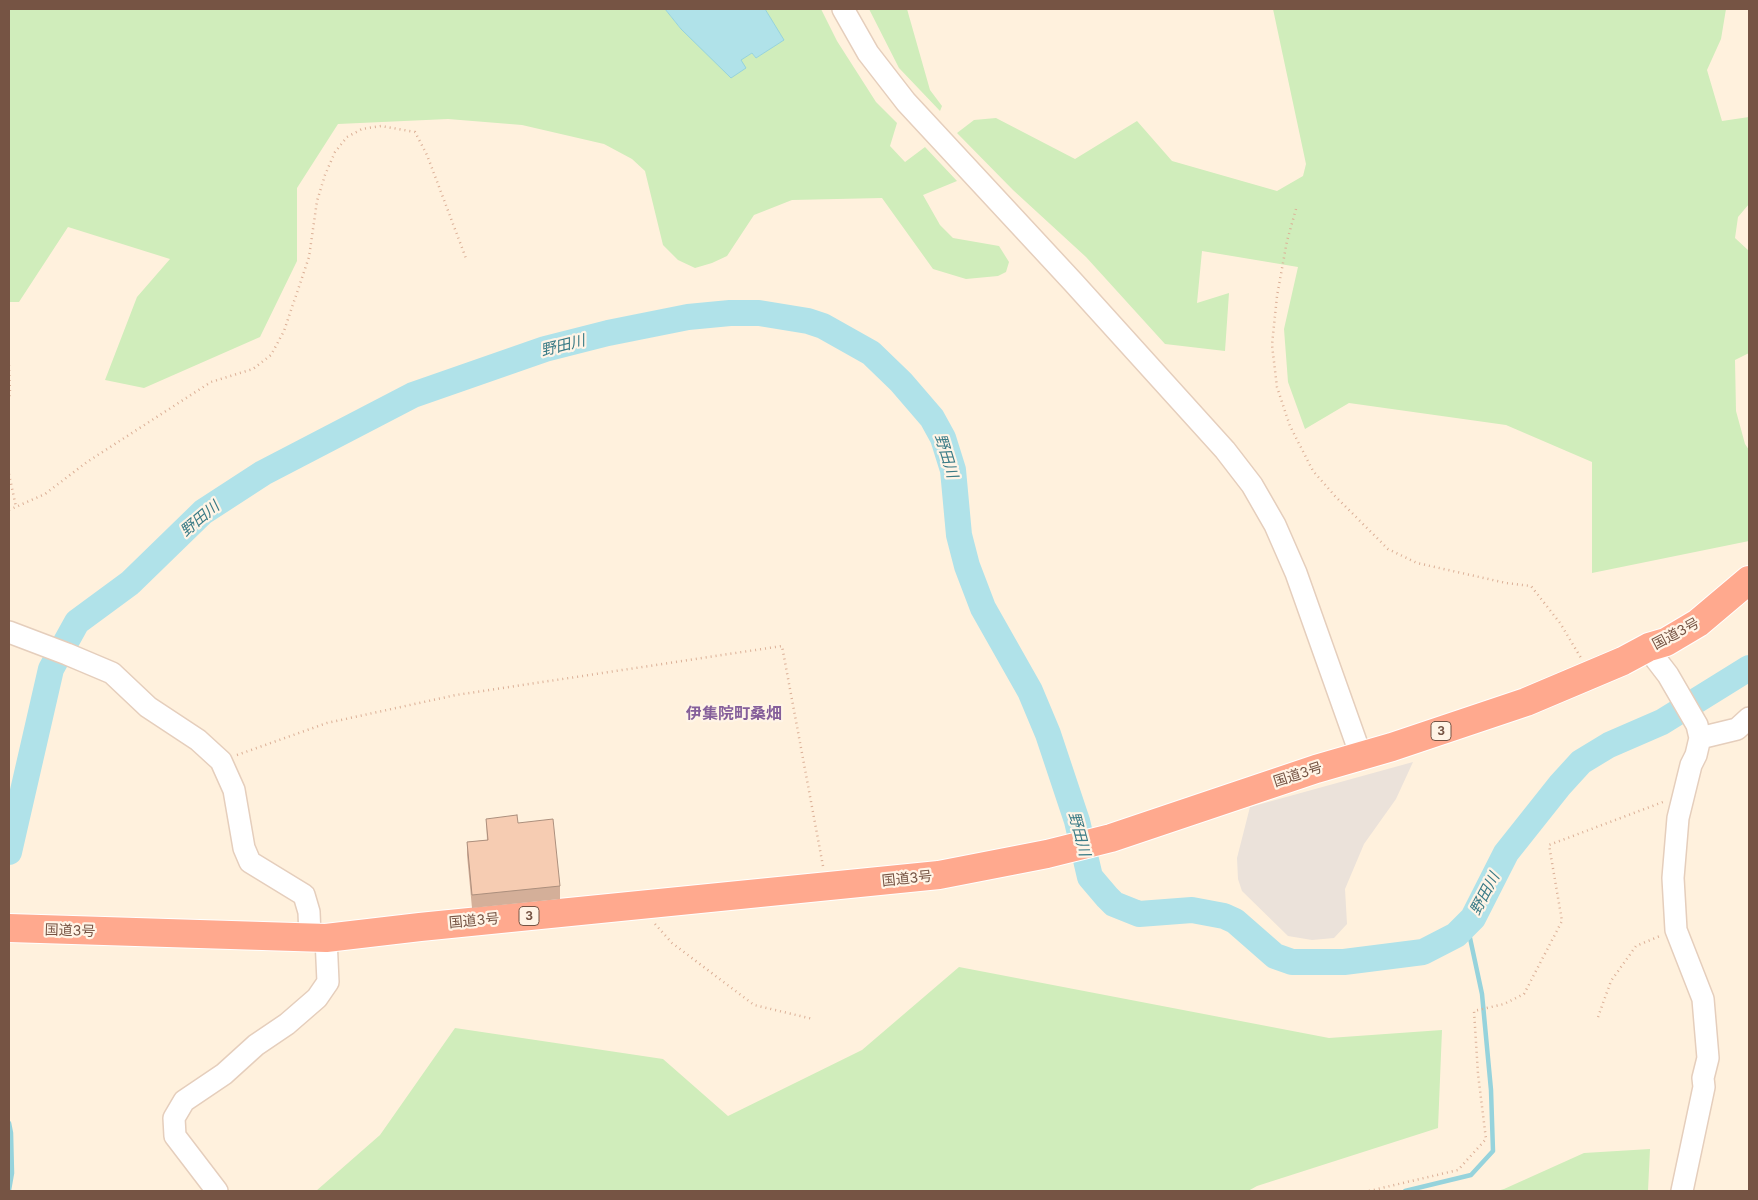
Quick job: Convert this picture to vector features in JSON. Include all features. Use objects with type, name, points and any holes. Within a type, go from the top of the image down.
[{"type":"highway","name":"国道3号","points":[[9,928],[318,938],[420,926],[939,875],[1047,854],[1111,838],[1316,769],[1392,747],[1526,702],[1623,661],[1648,648],[1666,642],[1698,623],[1749,580]]},
{"type":"street","points":[[843,9],[868,53],[906,102],[1212,435],[1252,485],[1275,525],[1296,573],[1361,756]]},
{"type":"street","points":[[9,632],[112,673],[148,707],[198,740],[221,761],[234,790],[244,848],[250,862],[304,895],[318,938],[328,982],[317,998],[287,1024],[256,1046],[224,1074],[184,1101],[174,1118],[175,1136],[217,1191]]},
{"type":"street","points":[[1648,648],[1668,675],[1699,732],[1696,755],[1690,765],[1678,818],[1673,878],[1676,930],[1703,999],[1708,1058],[1703,1078],[1704,1087],[1682,1191]]},
{"type":"street","points":[[1699,732],[1737,730],[1749,718]]},
{"type":"path","points":[[9,510],[45,494],[88,462],[211,382],[253,369],[271,355],[284,331],[309,257],[317,201],[325,175],[335,152],[348,137],[362,129],[381,126],[415,132],[427,155],[467,261]]},
{"type":"path","points":[[1296,209],[1286,241],[1272,345],[1277,387],[1287,418],[1313,471],[1388,549],[1417,562],[1506,583],[1531,586],[1560,623],[1591,674]]},
{"type":"path","points":[[9,365],[9,398]]},
{"type":"path","points":[[9,474],[16,507]]},
{"type":"path","points":[[221,761],[327,723],[456,695],[782,646],[827,887]]},
{"type":"path","points":[[1369,1191],[1458,1170],[1486,1139],[1478,1074],[1474,1011],[1504,1004],[1524,994],[1562,921],[1549,845],[1684,795]]},
{"type":"path","points":[[638,906],[672,943],[754,1005],[813,1019]]},
{"type":"path","points":[[1598,1017],[1611,981],[1636,946],[1665,935]]},
{"type":"shaded area","points":[[1413,762],[1396,799],[1364,844],[1345,889],[1347,924],[1334,938],[1312,940],[1288,936],[1242,891],[1238,879],[1237,858],[1250,807]]},
{"type":"green space","points":[[9,9],[665,9],[681,29],[740,60],[752,53],[756,58],[783,40],[765,9],[821,9],[837,41],[876,102],[897,123],[890,146],[905,162],[925,147],[957,181],[923,195],[940,225],[953,238],[999,246],[1009,262],[1006,272],[998,276],[966,279],[933,269],[882,198],[792,200],[754,215],[727,256],[695,268],[678,260],[663,245],[645,171],[632,159],[604,144],[522,125],[448,119],[338,124],[297,188],[297,261],[260,337],[144,388],[105,380],[137,297],[170,259],[68,227],[19,302],[9,302]]},
{"type":"green space","points":[[869,9],[907,9],[930,90],[942,106],[940,111],[899,68]]},
{"type":"green space","points":[[1273,9],[1726,9],[1721,39],[1707,70],[1722,121],[1749,117],[1749,204],[1738,217],[1735,238],[1749,251],[1749,353],[1735,360],[1736,411],[1745,444],[1749,450],[1749,541],[1592,573],[1592,462],[1506,425],[1349,403],[1305,429],[1288,382],[1284,329],[1298,267],[1202,251],[1197,303],[1229,293],[1225,351],[1165,344],[1086,257],[1013,190],[957,133],[974,120],[996,118],[1075,159],[1137,121],[1172,161],[1277,191],[1303,176],[1306,164]]},
{"type":"green space","points":[[959,967],[1329,1038],[1442,1030],[1438,1128],[1257,1186],[1248,1191],[316,1191],[380,1135],[455,1028],[663,1059],[728,1116],[862,1050]]},
{"type":"green space","points":[[1650,1149],[1648,1191],[1497,1191],[1584,1153]]},
{"type":"water","points":[[665,9],[765,9],[784,40],[756,58],[752,53],[741,60],[746,68],[731,78],[681,29]]},
{"type":"building","points":[[517,815],[518,823],[553,819],[560,886],[472,895],[467,842],[488,840],[486,819]]},
{"type":"waterway","name":"野田川","points":[[9,852],[51,669],[77,622],[130,583],[203,512],[263,473],[413,395],[545,349],[608,333],[688,317],[730,313],[759,313],[808,321],[823,326],[871,353],[901,382],[932,418],[943,438],[953,470],[959,535],[967,566],[983,608],[1030,691],[1048,734],[1077,821],[1090,877],[1114,904],[1139,914],[1192,910],[1224,916],[1235,921],[1275,956],[1292,962],[1344,962],[1423,952],[1456,935],[1473,918],[1506,853],[1560,785],[1581,762],[1609,745],[1662,722],[1749,668]]},
{"type":"waterway","points":[[1405,1191],[1471,1175],[1493,1151],[1491,1090],[1482,994],[1467,924]]},
{"type":"waterway","points":[[9,1123],[12,1173],[9,1190]]},
{"type":"district","name":"伊集院町桑畑","points":[[734,714]]}]
